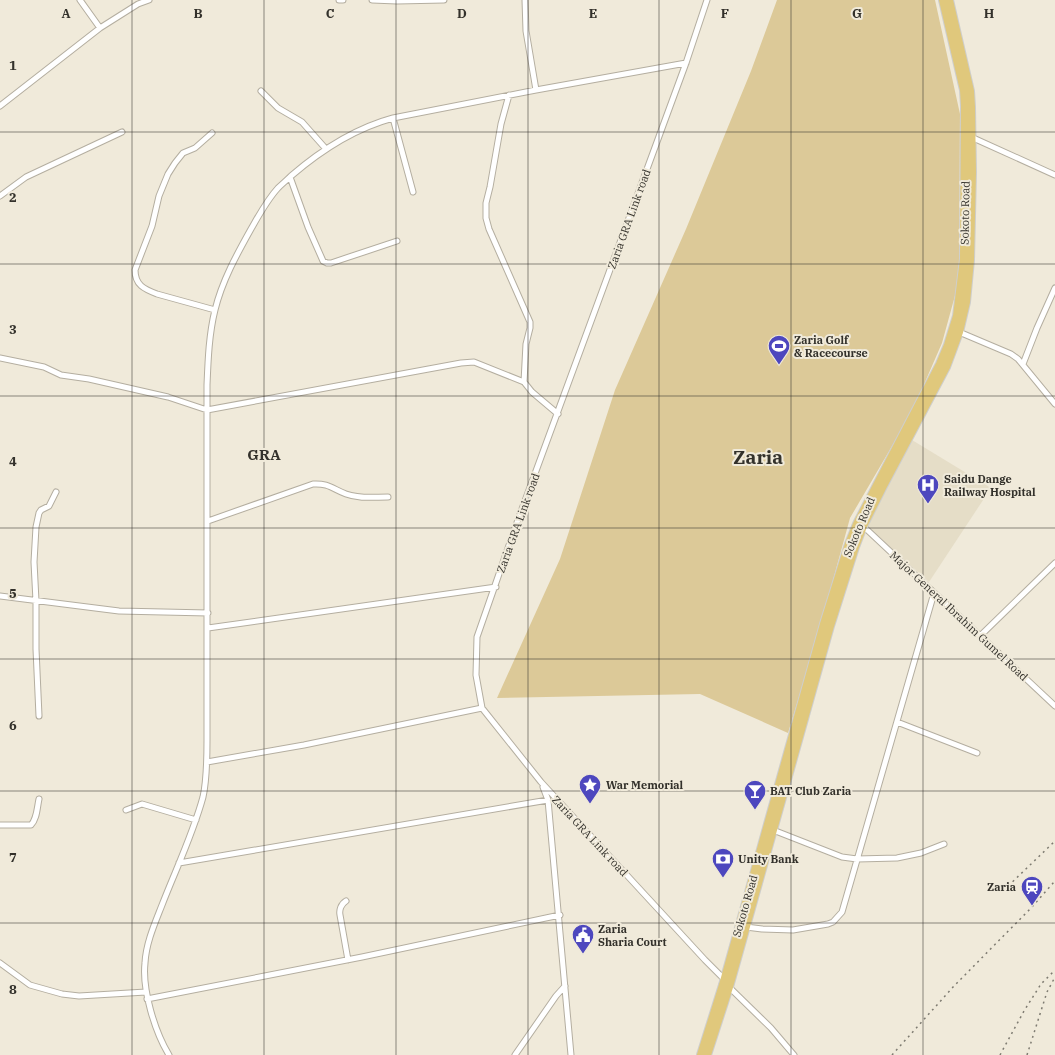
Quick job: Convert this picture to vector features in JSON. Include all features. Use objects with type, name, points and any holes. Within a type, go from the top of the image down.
[{"type":"main road","name":"Sokoto Road","points":[[701,1055],[724,979],[824,624],[849,544],[857,524],[940,364],[950,340],[957,316],[964,259],[966,170],[965,106],[964,90],[943,0]]},
{"type":"main road","name":"Sokoto Road","points":[[708,1055],[729,987],[830,626],[863,526],[937,385],[959,332],[966,302],[970,260],[970,91],[949,0]]},
{"type":"street","points":[[80,0],[100,28]]},
{"type":"street","points":[[0,106],[100,28],[138,4],[149,0]]},
{"type":"street","points":[[372,0],[444,0]]},
{"type":"street","points":[[525,0],[526,31],[536,90]]},
{"type":"street","name":"Zaria GRA Link road","points":[[707,0],[686,63],[515,528],[496,587],[477,637],[476,676],[482,708],[541,782],[724,979]]},
{"type":"street","points":[[169,1055],[163,1045],[147,1000],[144,978],[145,962],[148,945],[155,922],[196,820],[203,795],[207,762],[208,350],[215,310],[236,255],[259,214],[278,188],[326,149],[366,127],[394,118],[509,95],[686,63]]},
{"type":"street","points":[[261,91],[278,108],[302,122],[326,149]]},
{"type":"street","points":[[509,95],[501,124],[486,203],[486,218],[489,229],[530,322],[526,344],[524,382]]},
{"type":"street","points":[[394,118],[413,192]]},
{"type":"street","points":[[0,196],[26,177],[122,132]]},
{"type":"street","points":[[212,133],[195,148],[183,153],[168,174],[159,196],[152,226],[135,270],[135,278],[142,287],[157,294],[215,310]]},
{"type":"street","points":[[971,137],[1055,175]]},
{"type":"street","points":[[290,178],[322,261],[331,263],[397,241]]},
{"type":"street","points":[[1023,364],[1055,288]]},
{"type":"street","points":[[959,332],[1011,354],[1023,364],[1055,404]]},
{"type":"street","points":[[0,358],[44,367],[61,375],[89,379],[168,397],[207,410],[461,363],[474,362],[524,382],[532,392],[558,414]]},
{"type":"street","points":[[208,520],[313,484],[327,485],[346,494],[356,496],[388,497]]},
{"type":"street","points":[[39,716],[34,562],[37,518],[41,510],[49,506],[56,492]]},
{"type":"street","name":"Major General Ibrahim Gumel Road","points":[[863,526],[1055,706]]},
{"type":"street","points":[[980,636],[1055,563]]},
{"type":"street","points":[[208,628],[496,587]]},
{"type":"street","points":[[746,927],[762,930],[793,930],[822,926],[833,922],[842,912],[934,593]]},
{"type":"street","points":[[0,596],[119,611],[208,613]]},
{"type":"street","points":[[207,762],[304,745],[482,708]]},
{"type":"street","points":[[897,722],[977,753]]},
{"type":"street","points":[[541,782],[548,800],[560,915],[571,1055]]},
{"type":"street","points":[[0,825],[31,825],[36,816],[39,799]]},
{"type":"street","points":[[179,862],[548,800]]},
{"type":"street","points":[[126,810],[142,804],[196,820]]},
{"type":"street","points":[[773,830],[842,857],[857,859],[898,858],[944,844]]},
{"type":"street","points":[[346,901],[340,908],[340,915],[348,960]]},
{"type":"street","points":[[147,1000],[348,960],[560,915]]},
{"type":"street","points":[[0,963],[30,985],[62,994],[79,996],[146,992]]},
{"type":"street","points":[[515,1055],[556,996],[565,986]]},
{"type":"street","points":[[729,987],[771,1028],[794,1055]]},
{"type":"shaded area","name":"Zaria Golf & Racecourse","points":[[777,0],[935,0],[960,114],[959,281],[942,343],[912,412],[850,518],[818,635],[788,733],[700,694],[497,698],[560,559],[615,390],[686,229],[751,71]]},
{"type":"shaded area","name":"Saidu Dange Railway Hospital","points":[[912,440],[991,488],[929,582],[870,529],[867,522]]},
{"type":"railway","points":[[1004,890],[1055,841]]},
{"type":"railway","points":[[892,1055],[954,986],[1032,907],[1055,881]]},
{"type":"railway","points":[[1000,1055],[1024,1011],[1041,984],[1055,970]]},
{"type":"railway","points":[[1027,1055],[1047,992],[1055,977]]},
{"type":"place","name":"Zaria Golf & Racecourse","points":[[779,366]]},
{"type":"place","name":"Saidu Dange Railway Hospital","points":[[928,504]]},
{"type":"place","name":"War Memorial","points":[[590,804]]},
{"type":"place","name":"BAT Club Zaria","points":[[755,810]]},
{"type":"place","name":"Unity Bank","points":[[723,878]]},
{"type":"place","name":"Zaria","points":[[1032,906]]},
{"type":"place","name":"Zaria Sharia Court","points":[[583,954]]},
{"type":"district","name":"GRA","points":[[264,454]]},
{"type":"district","name":"Zaria","points":[[758,457]]}]
